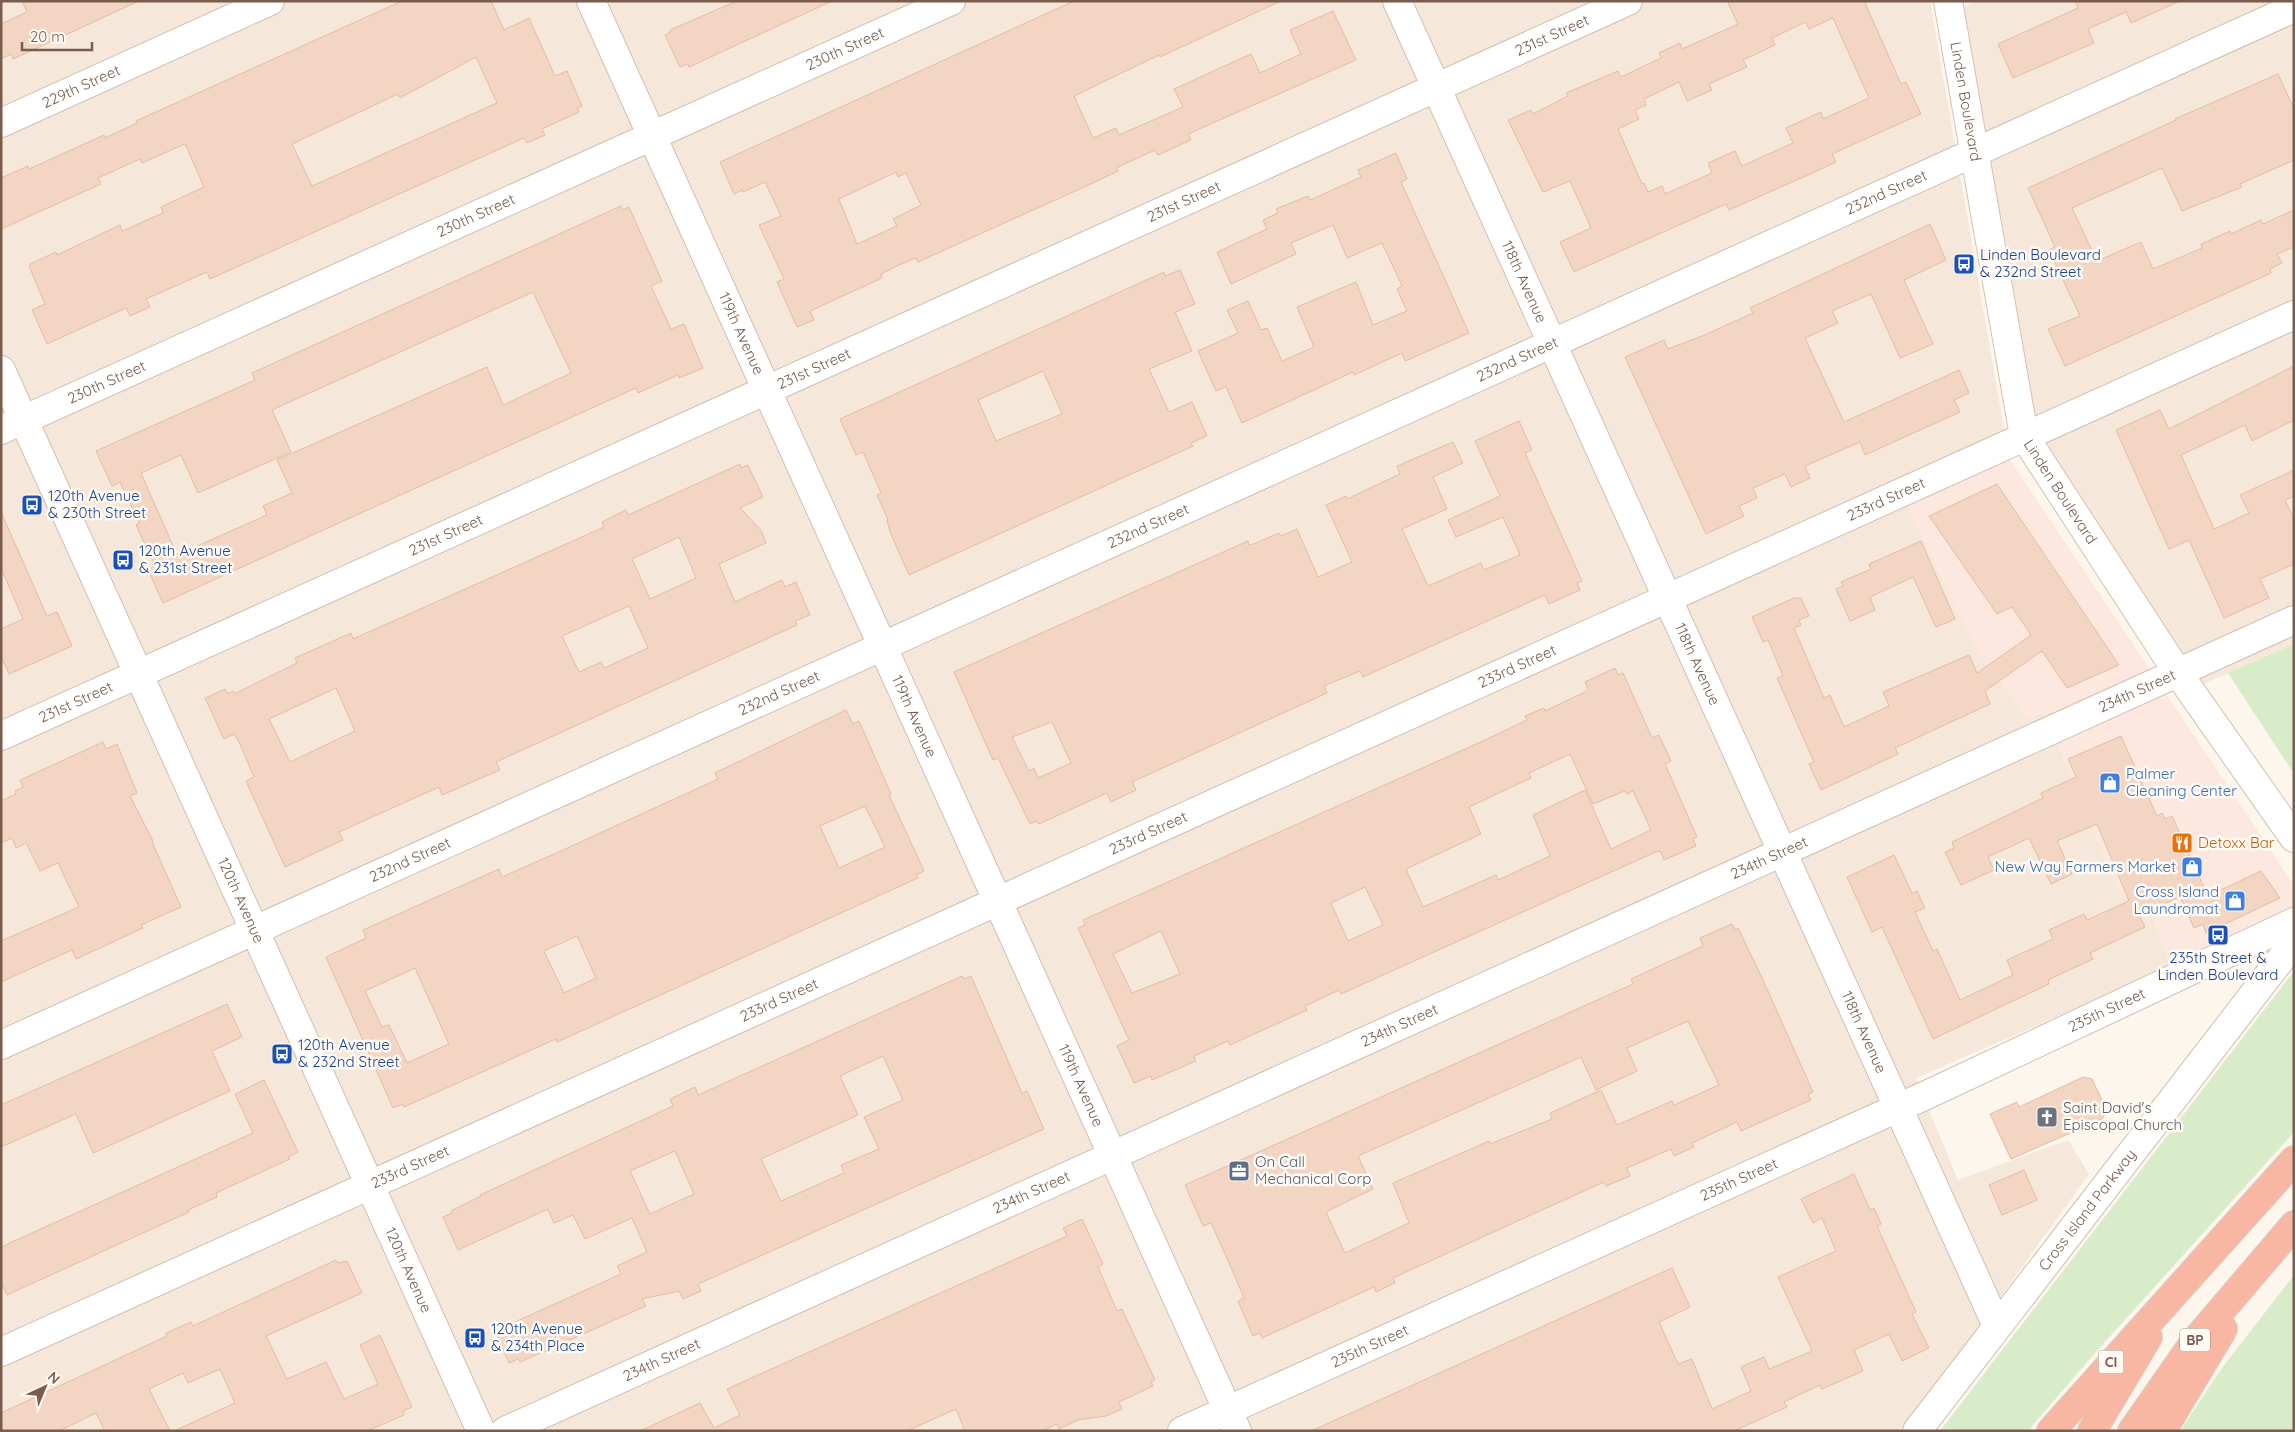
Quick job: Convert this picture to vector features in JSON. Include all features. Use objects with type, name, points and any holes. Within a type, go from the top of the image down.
[{"type":"highway","name":"CI","points":[[2050,1431],[2294,1160]]},
{"type":"highway","points":[[2162,1431],[2266,1256],[2294,1226]]},
{"type":"highway","name":"BP","points":[[2132,1431],[2195,1340],[2266,1256]]},
{"type":"highway","points":[[2092,1431],[2172,1294]]},
{"type":"street","name":"229th Street","points":[[1,123],[270,1]]},
{"type":"street","name":"119th Avenue","points":[[591,1],[1233,1420]]},
{"type":"street","name":"230th Street","points":[[13,425],[951,1]]},
{"type":"street","name":"118th Avenue","points":[[1397,1],[1997,1326]]},
{"type":"street","name":"231st Street","points":[[1,736],[1628,1]]},
{"type":"street","name":"Linden Boulevard","points":[[1948,1],[1973,153],[2024,436],[2178,673],[2294,838]]},
{"type":"street","name":"232nd Street","points":[[1,1045],[2294,8]]},
{"type":"street","name":"233rd Street","points":[[1,1352],[2294,315]]},
{"type":"street","name":"120th Avenue","points":[[1,370],[13,425],[139,675],[481,1431]]},
{"type":"street","name":"234th Street","points":[[505,1431],[2294,620]]},
{"type":"street","name":"235th Street","points":[[1182,1431],[1233,1420],[2294,922]]},
{"type":"street","name":"Cross Island Parkway","points":[[1917,1431],[2294,942]]},
{"type":"shaded area","points":[[1,1],[1930,1],[2009,458],[2044,712],[2122,897],[2141,889],[2171,967],[1916,1078],[1958,1180],[2068,1140],[2089,1174],[1978,1328],[1899,1431],[1,1431]]},
{"type":"shaded area","points":[[1977,1],[2294,1],[2294,644],[2192,689],[2028,428],[1953,12]]},
{"type":"shaded area","points":[[2009,458],[2294,885],[2294,911],[2171,967],[2141,890],[2122,897],[2044,712],[2028,719],[1976,649],[1905,501]]},
{"type":"green space","points":[[2294,644],[2294,774],[2228,673]]},
{"type":"green space","points":[[2294,971],[2294,1132],[2087,1362],[2028,1431],[1940,1431]]},
{"type":"green space","points":[[2294,1275],[2294,1431],[2180,1431],[2222,1368]]},
{"type":"building","points":[[22,1],[139,1],[13,59],[11,54],[1,59],[1,24],[27,12]]},
{"type":"building","points":[[402,1],[491,1],[504,30],[529,18],[555,76],[567,71],[582,106],[577,108],[579,112],[542,129],[545,135],[527,143],[524,138],[210,279],[207,272],[146,299],[150,307],[130,316],[126,308],[47,344],[32,310],[45,304],[29,266],[30,264],[56,252],[57,255],[120,225],[122,231],[163,213],[161,207],[204,187],[185,144],[142,163],[140,159],[98,178],[101,184],[1,229],[1,178],[28,166],[29,169],[104,135],[105,138],[137,123],[136,121]],"holes":[[[476,57],[497,103],[312,186],[292,144],[398,94],[400,98]]]},
{"type":"building","points":[[737,1],[832,1],[689,67],[688,64],[680,67],[665,35],[671,32],[670,30]]},
{"type":"building","points":[[1074,1],[1281,1],[1160,57],[1159,55],[1074,96],[1093,138],[1116,128],[1119,135],[1183,107],[1174,89],[1251,54],[1260,73],[1301,54],[1290,30],[1333,11],[1356,60],[1188,134],[1191,140],[1158,155],[1155,150],[1116,168],[1118,171],[1093,183],[918,262],[916,258],[899,265],[881,274],[882,278],[810,311],[814,320],[797,327],[777,282],[784,279],[759,225],[781,216],[765,182],[734,194],[720,162]],"holes":[[[896,172],[898,177],[906,173],[921,205],[893,219],[897,226],[857,244],[839,199]]]},
{"type":"building","points":[[1727,1],[1870,1],[1865,3],[1901,84],[1906,82],[1921,114],[1832,154],[1836,162],[1808,175],[1729,210],[1726,204],[1574,272],[1560,242],[1591,228],[1570,181],[1543,192],[1508,120],[1531,110],[1533,114],[1568,96],[1566,93],[1618,71],[1621,77],[1661,58],[1659,53],[1680,43],[1682,49],[1738,24]],"holes":[[[1833,18],[1869,98],[1823,119],[1821,112],[1786,128],[1793,143],[1742,166],[1735,151],[1708,163],[1712,173],[1665,194],[1662,186],[1648,192],[1644,183],[1642,184],[1618,129],[1639,119],[1635,110],[1646,105],[1644,99],[1679,82],[1687,101],[1712,90],[1709,84],[1747,67],[1743,60],[1775,45],[1772,38],[1806,22],[1809,29]]]},
{"type":"building","points":[[2075,1],[2180,1],[2131,23],[2126,12],[2088,29],[2094,43],[2013,78],[1998,44],[2078,8]]},
{"type":"building","points":[[2278,74],[2294,109],[2294,160],[2240,184],[2242,187],[2182,211],[2162,168],[2072,208],[2097,261],[2141,242],[2153,269],[2202,248],[2201,244],[2230,231],[2231,234],[2261,220],[2263,224],[2294,210],[2294,247],[2277,254],[2282,263],[2270,269],[2271,273],[2065,366],[2048,329],[2080,316],[2049,250],[2055,247],[2028,188],[2175,119]]},
{"type":"building","points":[[1396,153],[1407,179],[1401,182],[1469,333],[1405,361],[1402,353],[1354,375],[1353,372],[1242,423],[1226,387],[1216,391],[1198,351],[1238,333],[1227,310],[1248,301],[1261,330],[1267,328],[1282,361],[1314,347],[1297,307],[1356,282],[1373,325],[1407,311],[1397,289],[1402,286],[1382,243],[1347,258],[1333,225],[1291,243],[1296,254],[1231,284],[1217,252],[1267,229],[1263,220],[1278,213],[1276,209],[1308,196],[1310,200],[1361,177],[1358,170]]},
{"type":"building","points":[[621,206],[623,210],[629,207],[662,281],[651,286],[671,329],[684,324],[703,368],[679,378],[678,375],[638,393],[636,388],[163,603],[148,570],[155,566],[136,525],[139,523],[120,482],[112,486],[96,451],[255,380],[252,373]],"holes":[[[533,292],[571,373],[503,405],[487,367],[277,460],[292,493],[263,506],[267,515],[177,555],[141,473],[181,455],[198,493],[291,452],[272,410]]]},
{"type":"building","points":[[1930,224],[1946,260],[1904,280],[1933,344],[1900,358],[1871,294],[1832,311],[1838,323],[1805,338],[1844,422],[1959,370],[1969,393],[1954,400],[1960,412],[1865,455],[1860,442],[1805,466],[1810,478],[1791,487],[1785,474],[1753,488],[1757,498],[1739,506],[1744,516],[1706,534],[1625,357],[1664,340],[1668,349],[1702,336],[1753,313],[1750,308]]},
{"type":"building","points":[[1180,270],[1195,304],[1175,312],[1192,351],[1149,369],[1169,412],[1192,402],[1207,436],[1191,443],[1193,446],[909,575],[890,532],[888,520],[877,495],[881,493],[863,452],[856,455],[840,419],[1164,272],[1165,276]],"holes":[[[1043,371],[1062,414],[996,441],[978,400]]]},
{"type":"building","points":[[2294,366],[2294,420],[2252,441],[2245,425],[2181,455],[2214,529],[2249,513],[2240,495],[2294,470],[2294,496],[2285,500],[2294,519],[2294,564],[2260,579],[2269,598],[2224,618],[2189,540],[2169,549],[2116,430],[2160,410],[2169,429]]},
{"type":"building","points":[[1519,421],[1532,450],[1525,453],[1582,581],[1577,583],[1580,590],[1549,604],[1545,595],[1363,677],[1360,671],[1324,686],[1327,693],[1132,782],[1136,790],[1111,802],[1107,793],[1039,824],[1037,821],[1030,824],[998,758],[993,760],[954,672],[1248,541],[1249,545],[1279,533],[1281,536],[1297,529],[1318,577],[1352,562],[1326,505],[1346,496],[1347,499],[1400,474],[1397,466],[1453,442],[1463,463],[1433,477],[1447,509],[1402,529],[1428,586],[1481,563],[1484,570],[1520,555],[1503,517],[1456,537],[1448,520],[1500,496],[1475,441]],"holes":[[[1052,722],[1071,763],[1038,778],[1034,768],[1029,771],[1012,737]]]},
{"type":"building","points":[[740,464],[741,468],[748,465],[763,497],[740,508],[761,530],[766,543],[719,564],[735,602],[782,580],[785,587],[796,582],[810,615],[795,621],[797,625],[496,762],[500,770],[442,795],[439,787],[339,832],[343,840],[285,867],[246,781],[254,777],[239,742],[234,734],[224,739],[205,698],[225,689],[228,694],[233,691],[234,694],[297,663],[295,658],[351,633],[353,639],[604,527],[602,522],[626,510],[628,515]],"holes":[[[679,537],[696,578],[650,599],[632,559]],[[629,606],[648,648],[604,668],[601,662],[579,672],[562,636]],[[336,688],[355,731],[290,762],[269,719]]]},
{"type":"building","points":[[1997,484],[2119,665],[2067,688],[2042,651],[1985,691],[1990,704],[1895,748],[1898,754],[1821,790],[1809,764],[1814,762],[1777,678],[1783,676],[1768,640],[1763,642],[1752,617],[1794,598],[1801,598],[1809,616],[1799,620],[1801,625],[1794,628],[1824,698],[1830,695],[1844,727],[1889,706],[1883,692],[1969,655],[1977,673],[2031,635],[2012,607],[1997,614],[1929,516]]},
{"type":"building","points":[[1,512],[47,616],[57,612],[72,646],[9,674],[1,656],[1,629],[23,619],[1,568]]},
{"type":"building","points":[[1921,541],[1955,619],[1936,627],[1913,577],[1870,597],[1875,610],[1850,621],[1836,589],[1843,586],[1841,582],[1871,569],[1869,564]]},
{"type":"building","points":[[1615,668],[1618,675],[1623,673],[1652,738],[1659,735],[1671,761],[1665,764],[1697,837],[1693,839],[1696,846],[1664,860],[1661,852],[1658,851],[1341,994],[1339,990],[1305,1006],[1307,1010],[1230,1045],[1228,1041],[1194,1056],[1196,1061],[1152,1080],[1151,1076],[1134,1083],[1117,1046],[1129,1040],[1078,928],[1085,925],[1083,920],[1485,740],[1527,720],[1525,716],[1544,708],[1545,711],[1585,692],[1588,689],[1585,682]],"holes":[[[1570,754],[1593,804],[1625,791],[1627,794],[1633,791],[1651,830],[1611,849],[1585,790],[1533,815],[1550,856],[1498,880],[1496,875],[1423,907],[1406,869],[1481,834],[1469,807],[1531,778],[1529,773]],[[1365,887],[1383,925],[1348,941],[1331,903]],[[1161,931],[1180,974],[1132,993],[1113,954]]]},
{"type":"building","points":[[846,710],[853,724],[859,721],[891,794],[889,795],[924,871],[916,875],[918,878],[557,1042],[556,1039],[404,1107],[403,1104],[393,1108],[326,957],[366,938],[363,930],[499,869],[502,877],[563,850],[718,779],[715,773]],"holes":[[[865,806],[885,847],[839,868],[820,826]],[[577,936],[596,978],[564,993],[544,951]],[[415,968],[449,1044],[407,1063],[389,1025],[382,1027],[365,991]]]},
{"type":"building","points":[[2121,736],[2157,816],[2162,813],[2165,819],[2172,816],[2208,896],[2261,871],[2280,898],[2206,933],[2203,924],[2194,928],[2180,897],[2139,915],[2145,927],[2090,953],[2093,959],[2048,980],[2049,984],[1933,1039],[1882,927],[1872,932],[1847,877],[1894,855],[1912,893],[1917,891],[1925,908],[1915,912],[1933,951],[1937,949],[1960,1000],[2013,975],[2007,960],[2053,939],[2049,930],[2084,914],[2087,920],[2129,901],[2097,824],[2057,841],[2072,874],[2051,884],[2029,838],[1988,857],[1994,870],[1961,885],[1945,852],[1954,848],[1952,842],[2043,798],[2041,793],[2076,777],[2068,759]]},
{"type":"building","points":[[103,742],[106,749],[117,744],[137,793],[130,796],[153,841],[181,907],[141,925],[143,928],[76,959],[72,950],[1,982],[1,941],[79,907],[58,863],[40,871],[26,843],[16,848],[12,838],[1,843],[1,801],[16,794],[15,791],[23,787],[20,780]]},
{"type":"building","points":[[1732,924],[1735,930],[1738,928],[1813,1092],[1808,1094],[1811,1100],[1741,1131],[1737,1122],[1692,1143],[1694,1147],[1674,1156],[1671,1149],[1627,1168],[1630,1176],[1606,1186],[1604,1182],[1511,1224],[1393,1278],[1395,1283],[1376,1292],[1374,1287],[1262,1338],[1260,1333],[1253,1336],[1238,1301],[1244,1298],[1226,1256],[1211,1223],[1203,1226],[1185,1185],[1633,984],[1631,979],[1703,946],[1700,938]],"holes":[[[1688,1021],[1719,1085],[1674,1105],[1672,1101],[1617,1125],[1601,1090],[1550,1113],[1552,1119],[1490,1144],[1489,1141],[1393,1183],[1409,1223],[1345,1253],[1326,1212],[1373,1189],[1358,1156],[1581,1057],[1596,1090],[1637,1071],[1627,1048]]]},
{"type":"building","points":[[962,976],[964,979],[971,976],[1022,1093],[1027,1091],[1044,1129],[698,1284],[701,1291],[683,1299],[679,1291],[642,1299],[646,1306],[520,1362],[518,1359],[509,1363],[495,1331],[621,1274],[617,1266],[647,1252],[632,1218],[585,1239],[573,1215],[554,1223],[548,1209],[458,1250],[443,1217],[480,1195],[673,1106],[670,1099],[695,1087],[698,1095]],"holes":[[[883,1056],[903,1100],[864,1117],[879,1149],[841,1165],[844,1173],[781,1201],[761,1159],[858,1115],[840,1076]],[[675,1151],[694,1194],[650,1214],[630,1171]]]},
{"type":"building","points":[[227,1004],[242,1037],[212,1051],[230,1091],[93,1153],[76,1114],[1,1147],[1,1105]]},
{"type":"building","name":"Saint David's Episcopal Church","points":[[2083,1077],[2092,1079],[2107,1111],[2102,1119],[2011,1159],[1990,1114],[2017,1102],[2019,1107]]},
{"type":"building","points":[[264,1080],[298,1152],[288,1157],[290,1159],[216,1193],[217,1197],[188,1210],[189,1212],[7,1295],[1,1282],[1,1247],[253,1133],[235,1094]]},
{"type":"building","points":[[2024,1170],[2037,1200],[2002,1215],[1989,1185]]},
{"type":"building","points":[[1854,1174],[1870,1210],[1874,1208],[1881,1224],[1877,1226],[1916,1312],[1912,1314],[1929,1348],[1902,1361],[1889,1334],[1854,1350],[1863,1371],[1822,1389],[1820,1385],[1784,1402],[1787,1407],[1734,1431],[1311,1431],[1672,1268],[1690,1307],[1659,1322],[1678,1364],[1692,1359],[1712,1409],[1751,1391],[1741,1367],[1764,1357],[1769,1369],[1812,1351],[1778,1277],[1836,1251],[1822,1218],[1813,1223],[1801,1199]]},
{"type":"building","points":[[1082,1219],[1103,1264],[1098,1267],[1117,1311],[1122,1309],[1155,1380],[1151,1382],[1153,1386],[1119,1402],[1122,1409],[1106,1416],[1078,1420],[1059,1429],[1057,1424],[1042,1431],[965,1431],[956,1409],[907,1431],[640,1431],[700,1403],[714,1428],[740,1415],[727,1389],[1067,1236],[1063,1228]]},
{"type":"building","points":[[336,1260],[338,1263],[347,1261],[362,1293],[266,1336],[287,1379],[326,1362],[344,1399],[378,1384],[360,1345],[380,1335],[412,1407],[403,1411],[404,1415],[367,1431],[174,1431],[235,1403],[220,1369],[188,1383],[183,1373],[149,1389],[170,1431],[105,1431],[96,1413],[59,1431],[1,1431],[1,1413],[167,1336],[166,1333],[191,1322],[193,1326]]},
{"type":"place","name":"Linden Boulevard & 232nd Street","points":[[1964,264]]},
{"type":"place","name":"120th Avenue & 230th Street","points":[[32,505]]},
{"type":"place","name":"120th Avenue & 231st Street","points":[[123,560]]},
{"type":"place","name":"Palmer Cleaning Center","points":[[2110,783]]},
{"type":"place","name":"Detoxx Bar","points":[[2182,843]]},
{"type":"place","name":"New Way Farmers Market","points":[[2192,867]]},
{"type":"place","name":"Cross Island Laundromat","points":[[2235,901]]},
{"type":"place","name":"235th Street & Linden Boulevard","points":[[2218,935]]},
{"type":"place","name":"120th Avenue & 232nd Street","points":[[282,1054]]},
{"type":"place","name":"Saint David's Episcopal Church","points":[[2047,1117]]},
{"type":"place","name":"On Call Mechanical Corp","points":[[1239,1171]]},
{"type":"place","name":"120th Avenue & 234th Place","points":[[475,1338]]}]
